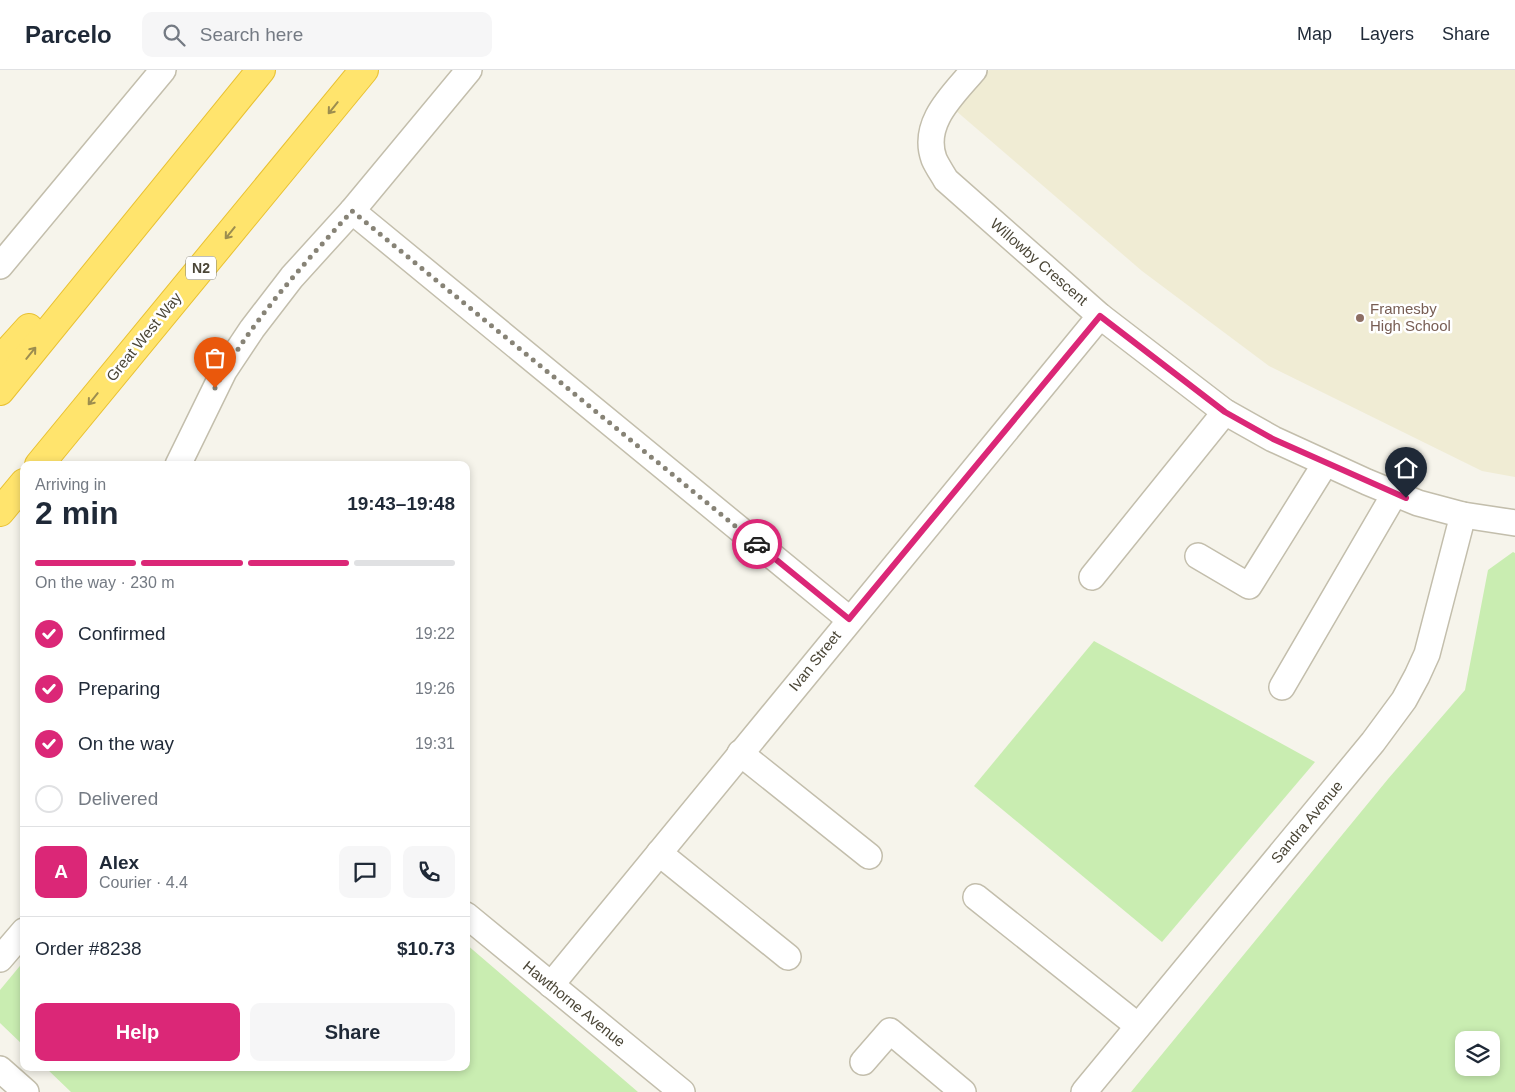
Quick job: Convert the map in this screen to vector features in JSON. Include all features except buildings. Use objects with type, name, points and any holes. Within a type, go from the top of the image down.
[{"type":"highway","points":[[0,360],[260,70]]},
{"type":"highway","points":[[0,391],[260,70]]},
{"type":"highway","name":"Great West Way","points":[[42,461],[364,70]]},
{"type":"highway","points":[[0,512],[20,488]]},
{"type":"street","points":[[0,266],[163,70]]},
{"type":"street","points":[[180,461],[224,371],[248,336],[292,277],[352,211],[469,70]]},
{"type":"street","name":"Willowby Crescent","points":[[974,70],[941,110],[933,124],[931,137],[934,159],[946,180],[1100,316],[1225,412],[1273,439],[1325,464],[1394,493],[1463,515],[1515,523]]},
{"type":"street","points":[[352,211],[849,619]]},
{"type":"street","name":"Ivan Street","points":[[551,985],[849,619],[1100,316]]},
{"type":"street","points":[[1092,577],[1225,412]]},
{"type":"street","points":[[1198,556],[1249,586],[1325,464]]},
{"type":"street","points":[[1282,687],[1394,493]]},
{"type":"street","name":"Sandra Avenue","points":[[1084,1092],[1372,742],[1404,700],[1418,676],[1427,654],[1463,515]]},
{"type":"street","points":[[740,753],[869,856]]},
{"type":"street","points":[[658,853],[788,958]]},
{"type":"street","points":[[976,897],[1138,1026]]},
{"type":"street","name":"Hawthorne Avenue","points":[[470,918],[682,1092]]},
{"type":"street","points":[[0,959],[20,936]]},
{"type":"street","points":[[863,1062],[890,1031],[963,1092]]},
{"type":"street","points":[[0,1069],[26,1092]]},
{"type":"shaded area","name":"Framesby High School","points":[[989,70],[1515,70],[1515,477],[1482,471],[1269,366],[1142,271],[955,110]]},
{"type":"green space","points":[[1513,552],[1515,553],[1515,1092],[1131,1092],[1388,779],[1465,690],[1488,570]]},
{"type":"green space","points":[[1094,641],[1315,762],[1162,942],[974,786]]},
{"type":"green space","points":[[470,947],[638,1092],[71,1092],[49,1071],[470,1071]]},
{"type":"green space","points":[[20,966],[20,1042],[0,1023],[0,990]]},
{"type":"way so far","points":[[215,388],[252,329],[292,277],[352,211],[757,544]]},
{"type":"place","name":"Framesby High School","points":[[1360,318]]},
{"type":"route","points":[[757,544],[849,619],[1100,316],[1151,353],[1198,393],[1225,412],[1273,439],[1406,498]]}]
